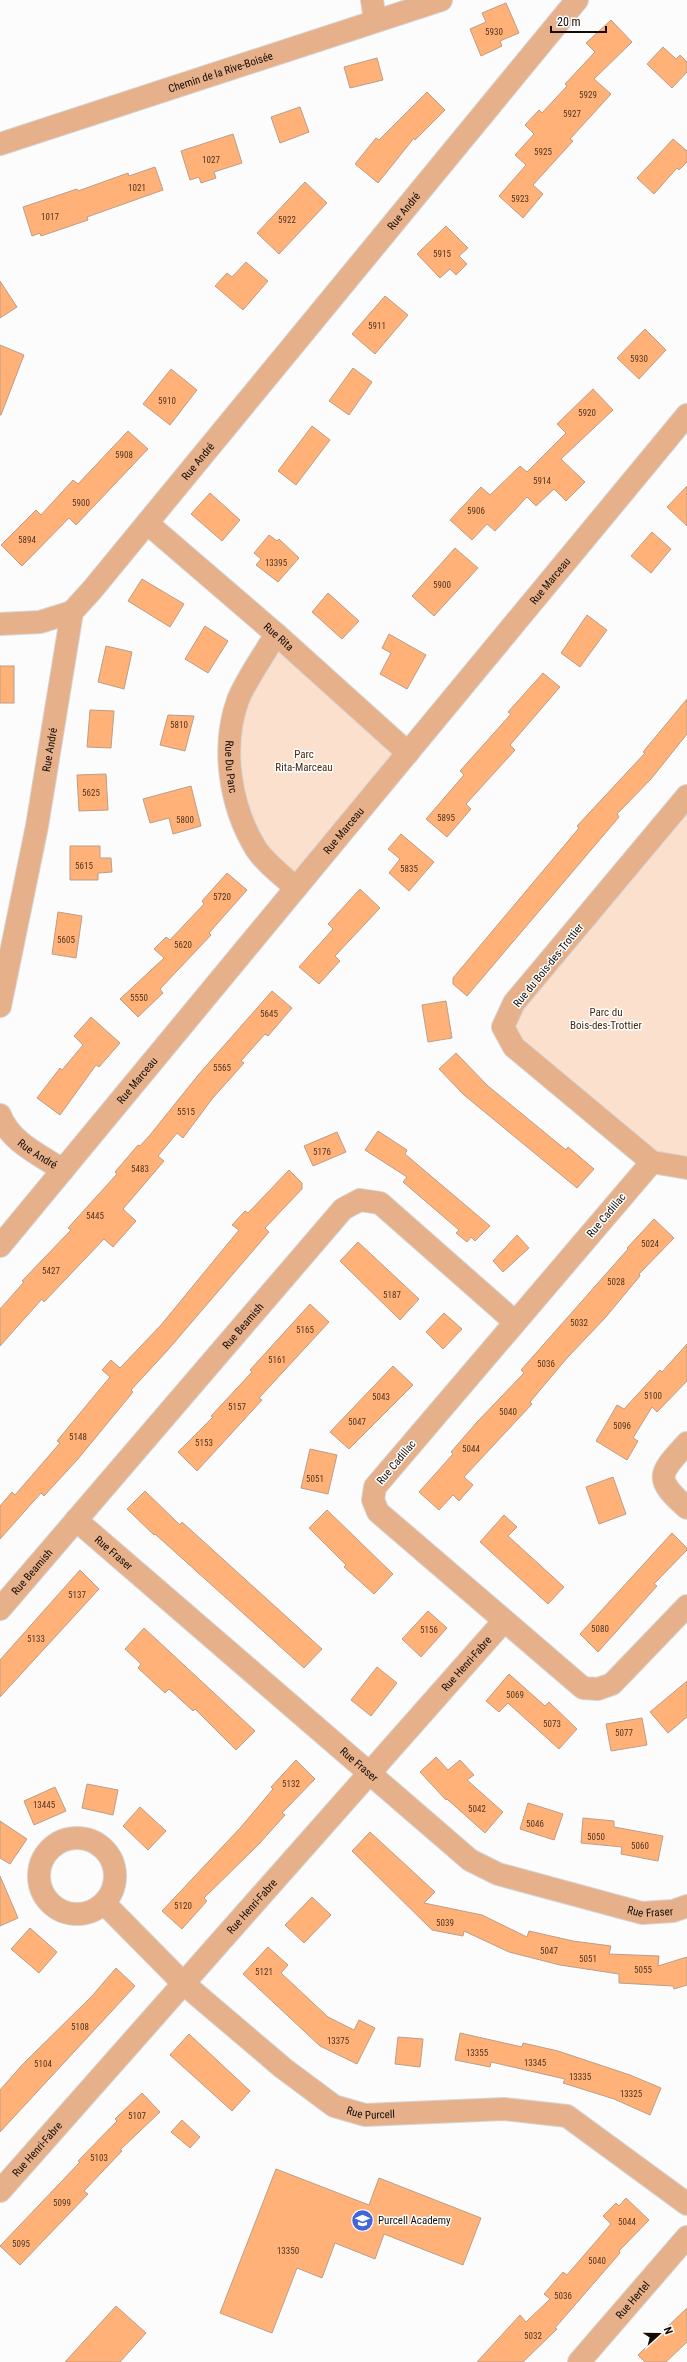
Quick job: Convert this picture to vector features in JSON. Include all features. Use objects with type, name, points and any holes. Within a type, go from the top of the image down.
[{"type":"street","name":"Chemin de la Rive-Boisée","points":[[0,144],[373,10],[441,0]]},
{"type":"street","name":"Rue André","points":[[0,1006],[37,826],[72,612],[147,523],[577,0]]},
{"type":"street","name":"Rue Marceau","points":[[0,1246],[687,415]]},
{"type":"street","name":"Rue Rita","points":[[147,523],[276,634],[408,753]]},
{"type":"street","points":[[0,624],[40,622],[72,612]]},
{"type":"street","name":"Rue Du Parc","points":[[276,634],[238,700],[229,738],[231,773],[239,811],[255,849],[296,888]]},
{"type":"street","name":"Rue du Bois-des-Trottier","points":[[652,1162],[514,1047],[503,1027],[514,1003],[687,796]]},
{"type":"street","name":"Rue André","points":[[0,1115],[4,1125],[22,1144],[63,1170]]},
{"type":"street","points":[[652,1162],[687,1168]]},
{"type":"street","name":"Rue Cadillac","points":[[652,1162],[375,1487],[374,1500],[378,1512],[583,1688],[598,1689],[612,1684],[687,1606]]},
{"type":"street","name":"Rue Beamish","points":[[0,1609],[343,1209],[360,1200],[380,1203],[515,1322]]},
{"type":"street","points":[[687,1443],[666,1466],[662,1479],[668,1491],[687,1508]]},
{"type":"street","name":"Rue Fraser","points":[[76,1520],[368,1774],[470,1860],[498,1874],[642,1914],[673,1911],[687,1906]]},
{"type":"street","name":"Rue Henri-Fabre","points":[[0,2191],[504,1621]]},
{"type":"street","name":"Rue Purcell","points":[[104,1903],[183,1983],[283,2068],[334,2106],[365,2115],[504,2109],[567,2116],[687,2204]]},
{"type":"street","name":"Rue Hertel","points":[[579,2362],[687,2237]]},
{"type":"green space","name":"Parc Rita-Marceau","points":[[281,638],[408,753],[296,888],[255,849],[229,738]]},
{"type":"green space","name":"Parc du Bois-des-Trottier","points":[[687,796],[687,1168],[652,1162],[514,1047],[514,1003]]},
{"type":"building","points":[[506,3],[519,33],[500,41],[502,46],[481,56],[470,29],[486,22],[482,13]]},
{"type":"building","points":[[611,20],[632,42],[594,79],[611,94],[570,139],[573,141],[533,185],[543,194],[523,218],[499,196],[526,165],[515,155],[534,134],[525,125],[539,110],[542,113],[567,86],[565,84],[595,52],[586,43]]},
{"type":"building","points":[[663,47],[676,59],[680,55],[687,62],[687,72],[672,88],[647,64]]},
{"type":"building","points":[[377,58],[383,80],[350,88],[344,67]]},
{"type":"building","points":[[427,92],[445,110],[415,140],[414,138],[378,183],[355,164],[376,138],[379,140]]},
{"type":"building","points":[[300,107],[309,132],[280,143],[271,117]]},
{"type":"building","points":[[233,134],[242,163],[214,172],[216,178],[201,183],[199,177],[190,180],[181,151]]},
{"type":"building","points":[[673,139],[687,151],[687,162],[679,170],[677,168],[654,194],[637,178]]},
{"type":"building","points":[[155,167],[163,190],[87,217],[88,220],[41,236],[40,233],[32,236],[23,207],[77,189],[78,191],[128,173],[129,176]]},
{"type":"building","points":[[305,182],[327,203],[279,254],[257,233]]},
{"type":"building","points":[[446,226],[468,248],[459,256],[467,264],[456,275],[450,269],[440,278],[417,254]]},
{"type":"building","points":[[246,262],[268,281],[243,310],[215,286],[227,273],[232,277]]},
{"type":"building","points":[[0,281],[17,307],[0,318]]},
{"type":"building","points":[[385,296],[408,315],[375,354],[352,334]]},
{"type":"building","points":[[645,329],[666,350],[639,379],[617,358]]},
{"type":"building","points":[[0,345],[24,355],[1,415],[0,415]]},
{"type":"building","points":[[353,368],[372,382],[349,415],[329,401]]},
{"type":"building","points":[[171,369],[197,390],[170,425],[143,404]]},
{"type":"building","points":[[593,389],[613,410],[561,459],[585,482],[566,501],[554,489],[536,506],[527,497],[495,531],[487,524],[472,540],[450,520],[481,487],[490,495],[520,466],[527,472],[566,433],[557,424]]},
{"type":"building","points":[[312,426],[330,440],[296,485],[278,471]]},
{"type":"building","points":[[128,431],[148,449],[76,525],[69,518],[22,566],[1,545],[36,510],[41,515],[73,480],[78,484]]},
{"type":"building","points":[[687,486],[687,526],[667,507]]},
{"type":"building","points":[[210,493],[240,520],[222,541],[191,514]]},
{"type":"building","points":[[652,532],[671,549],[651,573],[631,556]]},
{"type":"building","points":[[269,535],[277,541],[279,539],[299,558],[278,582],[256,565],[261,559],[254,553]]},
{"type":"building","points":[[455,548],[478,568],[434,616],[412,596]]},
{"type":"building","points":[[142,579],[184,604],[170,627],[128,601]]},
{"type":"building","points":[[328,593],[359,621],[342,639],[312,612]]},
{"type":"building","points":[[587,615],[607,630],[580,667],[561,653]]},
{"type":"building","points":[[205,626],[228,641],[208,673],[185,659]]},
{"type":"building","points":[[389,634],[426,655],[407,689],[380,674],[391,653],[382,648]]},
{"type":"building","points":[[106,646],[132,652],[124,689],[98,682]]},
{"type":"building","points":[[0,666],[14,666],[14,703],[0,703]]},
{"type":"building","points":[[543,673],[560,687],[510,745],[515,750],[466,804],[471,809],[447,837],[426,819],[464,775],[460,771],[511,714],[508,712]]},
{"type":"building","points":[[687,699],[687,734],[651,779],[617,814],[619,817],[467,996],[453,984],[453,978],[579,828],[577,826],[645,753],[643,752]]},
{"type":"building","points":[[90,710],[114,711],[111,748],[87,747]]},
{"type":"building","points":[[168,715],[194,716],[185,751],[160,745]]},
{"type":"building","points":[[106,774],[108,810],[79,811],[77,775]]},
{"type":"building","points":[[191,786],[201,826],[173,834],[169,818],[150,823],[143,799]]},
{"type":"building","points":[[401,834],[434,862],[409,891],[389,873],[400,859],[388,849]]},
{"type":"building","points":[[70,846],[100,846],[100,858],[111,858],[112,872],[98,873],[98,880],[70,880]]},
{"type":"building","points":[[227,873],[247,890],[209,933],[211,935],[160,989],[163,993],[138,1017],[120,999],[164,958],[154,949],[166,937],[170,940],[204,904],[202,901]]},
{"type":"building","points":[[360,889],[380,908],[335,956],[340,961],[319,984],[299,967],[333,929],[328,924]]},
{"type":"building","points":[[58,912],[82,916],[76,958],[52,954]]},
{"type":"building","points":[[272,991],[292,1008],[268,1036],[265,1034],[241,1061],[244,1063],[212,1099],[183,1138],[177,1133],[158,1156],[164,1161],[123,1209],[136,1221],[113,1247],[104,1239],[44,1302],[42,1299],[0,1346],[0,1309],[24,1282],[22,1281],[71,1230],[68,1228],[117,1174],[115,1172],[138,1145],[140,1146],[150,1135],[199,1074]]},
{"type":"building","points":[[446,1001],[452,1038],[428,1042],[422,1005]]},
{"type":"building","points":[[91,1017],[120,1043],[99,1067],[96,1065],[60,1115],[37,1098],[60,1068],[62,1070],[83,1045],[74,1036]]},
{"type":"building","points":[[456,1053],[488,1086],[566,1150],[568,1147],[594,1169],[577,1188],[464,1095],[439,1069]]},
{"type":"building","points":[[378,1131],[407,1150],[405,1154],[490,1226],[475,1241],[471,1237],[467,1242],[456,1233],[459,1230],[403,1182],[407,1177],[365,1150]]},
{"type":"building","points":[[337,1132],[346,1152],[313,1166],[304,1146]]},
{"type":"building","points":[[289,1170],[302,1183],[302,1189],[265,1228],[269,1232],[167,1351],[131,1390],[133,1392],[78,1459],[44,1496],[41,1493],[0,1539],[0,1506],[12,1492],[15,1495],[60,1443],[57,1441],[110,1377],[102,1370],[111,1360],[120,1368],[161,1325],[239,1230],[232,1225],[245,1211],[248,1213]]},
{"type":"building","points":[[654,1219],[674,1238],[639,1274],[640,1276],[605,1318],[567,1358],[530,1402],[532,1404],[464,1477],[473,1485],[459,1501],[453,1495],[439,1510],[419,1492],[453,1454],[451,1452],[477,1422],[524,1373],[521,1370]]},
{"type":"building","points":[[517,1235],[529,1248],[503,1272],[493,1261]]},
{"type":"building","points":[[358,1242],[419,1299],[400,1320],[340,1261]]},
{"type":"building","points":[[310,1304],[329,1322],[259,1398],[262,1400],[197,1471],[178,1452],[213,1417],[211,1416],[252,1372],[250,1370]]},
{"type":"building","points":[[444,1313],[462,1329],[443,1349],[426,1332]]},
{"type":"building","points":[[687,1344],[687,1381],[657,1412],[652,1407],[633,1438],[638,1441],[627,1460],[596,1441],[617,1405],[624,1409],[660,1370],[662,1372]]},
{"type":"building","points":[[393,1366],[413,1385],[349,1449],[330,1432]]},
{"type":"building","points":[[310,1449],[337,1455],[328,1494],[301,1488]]},
{"type":"building","points":[[613,1477],[626,1514],[599,1524],[586,1487]]},
{"type":"building","points":[[145,1491],[180,1525],[182,1522],[322,1649],[304,1668],[155,1534],[154,1535],[127,1509]]},
{"type":"building","points":[[327,1510],[393,1574],[374,1594],[344,1567],[346,1565],[309,1528]]},
{"type":"building","points":[[504,1515],[517,1527],[508,1536],[564,1587],[548,1604],[480,1542]]},
{"type":"building","points":[[672,1533],[687,1548],[687,1550],[654,1584],[657,1586],[598,1652],[580,1634]]},
{"type":"building","points":[[80,1570],[99,1589],[0,1697],[0,1660]]},
{"type":"building","points":[[428,1611],[447,1628],[421,1657],[402,1639]]},
{"type":"building","points":[[144,1628],[255,1731],[236,1750],[195,1709],[193,1711],[169,1689],[165,1693],[138,1668],[141,1664],[125,1649]]},
{"type":"building","points":[[377,1667],[397,1683],[371,1716],[351,1700]]},
{"type":"building","points":[[509,1674],[545,1706],[549,1702],[577,1729],[559,1749],[508,1703],[499,1712],[486,1701]]},
{"type":"building","points":[[687,1681],[687,1717],[668,1733],[650,1712]]},
{"type":"building","points":[[642,1718],[647,1745],[611,1751],[606,1724]]},
{"type":"building","points":[[436,1757],[448,1770],[460,1760],[474,1775],[467,1780],[503,1812],[485,1833],[447,1799],[446,1800],[420,1772]]},
{"type":"building","points":[[296,1760],[315,1779],[282,1813],[285,1815],[259,1844],[204,1898],[207,1901],[182,1929],[162,1911],[241,1827],[273,1789],[271,1787]]},
{"type":"building","points":[[87,1784],[118,1790],[113,1815],[82,1808]]},
{"type":"building","points":[[55,1787],[66,1811],[34,1825],[24,1801]]},
{"type":"building","points":[[528,1803],[563,1814],[554,1840],[520,1829]]},
{"type":"building","points":[[140,1807],[166,1831],[148,1850],[123,1826]]},
{"type":"building","points":[[583,1818],[614,1821],[614,1827],[663,1836],[658,1861],[621,1854],[622,1847],[581,1843]]},
{"type":"building","points":[[0,1821],[27,1839],[10,1864],[0,1858]]},
{"type":"building","points":[[370,1832],[435,1892],[424,1903],[482,1915],[527,1937],[529,1931],[573,1941],[611,1946],[609,1954],[659,1956],[658,1966],[687,1957],[687,1985],[674,1989],[673,1986],[619,1983],[619,1974],[560,1965],[509,1952],[464,1931],[463,1936],[432,1930],[352,1851]]},
{"type":"building","points":[[0,1876],[18,1918],[0,1926]]},
{"type":"building","points":[[312,1897],[331,1915],[304,1943],[285,1925]]},
{"type":"building","points":[[30,1928],[57,1952],[39,1973],[11,1949]]},
{"type":"building","points":[[268,1947],[288,1965],[281,1973],[328,2017],[354,2030],[359,2020],[375,2028],[357,2064],[320,2046],[243,1974]]},
{"type":"building","points":[[116,1968],[135,1986],[0,2132],[0,2090],[22,2065],[92,1996]]},
{"type":"building","points":[[460,2033],[522,2047],[523,2043],[558,2051],[630,2075],[661,2088],[650,2115],[614,2099],[563,2083],[565,2079],[491,2062],[490,2067],[455,2060]]},
{"type":"building","points":[[189,2034],[250,2091],[232,2111],[170,2055]]},
{"type":"building","points":[[398,2037],[423,2039],[420,2067],[395,2064]]},
{"type":"building","points":[[142,2093],[160,2112],[120,2150],[122,2151],[84,2191],[88,2194],[20,2265],[0,2246],[80,2162],[78,2161],[117,2121],[115,2119]]},
{"type":"building","points":[[182,2120],[200,2137],[190,2148],[171,2132]]},
{"type":"building","points":[[276,2169],[369,2205],[379,2178],[481,2218],[463,2265],[384,2234],[375,2259],[335,2243],[322,2278],[297,2268],[272,2333],[220,2313]]},
{"type":"building","points":[[626,2198],[649,2220],[619,2251],[620,2253],[555,2328],[557,2329],[523,2362],[477,2362],[520,2315],[526,2322],[550,2299],[544,2294],[563,2272],[567,2275],[611,2224],[603,2216],[616,2203],[619,2206]]},
{"type":"building","points":[[116,2306],[146,2333],[120,2362],[65,2362]]},
{"type":"building","points":[[687,2308],[687,2342],[666,2362],[645,2362],[638,2355]]},
{"type":"place","name":"Purcell Academy","points":[[363,2220]]}]
